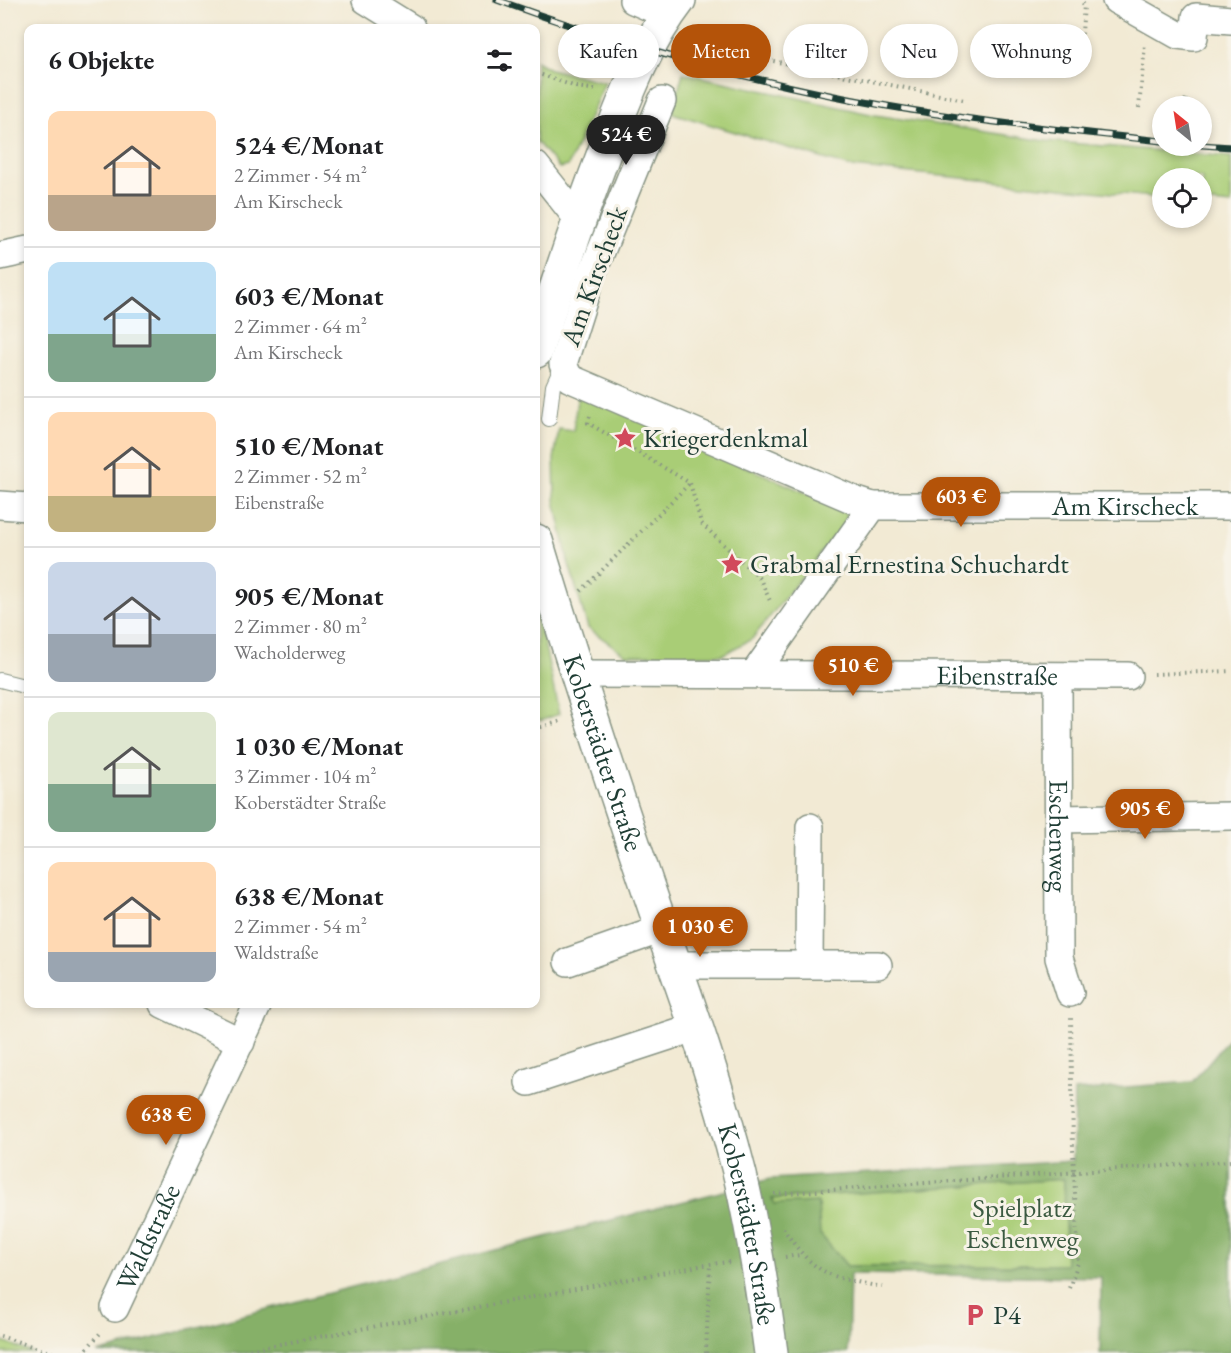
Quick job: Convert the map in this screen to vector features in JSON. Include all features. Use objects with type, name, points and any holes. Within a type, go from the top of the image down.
[{"type":"street","points":[[366,0],[405,24]]},
{"type":"street","points":[[549,358],[578,219],[626,95],[673,7],[633,0]]},
{"type":"street","points":[[1116,0],[1178,35],[1194,37],[1196,16],[1231,20]]},
{"type":"street","name":"Am Kirscheck","points":[[662,101],[591,276],[549,358],[569,378],[854,500],[873,506],[1231,506]]},
{"type":"street","points":[[540,171],[578,219]]},
{"type":"street","points":[[0,256],[24,251]]},
{"type":"street","points":[[0,505],[24,507]]},
{"type":"street","points":[[754,674],[873,506]]},
{"type":"street","name":"Koberstädter Straße","points":[[540,554],[558,615],[697,1027],[744,1196],[758,1260],[771,1353]]},
{"type":"street","name":"Eibenstraße","points":[[579,674],[1128,676]]},
{"type":"street","name":"Eschenweg","points":[[1058,677],[1059,958],[1070,993]]},
{"type":"street","points":[[1059,819],[1231,816]]},
{"type":"street","points":[[809,964],[810,827]]},
{"type":"street","points":[[568,962],[663,928]]},
{"type":"street","points":[[676,965],[878,965]]},
{"type":"street","points":[[171,1008],[241,1042]]},
{"type":"street","name":"Waldstraße","points":[[115,1308],[256,1008]]},
{"type":"street","points":[[529,1082],[697,1027]]},
{"type":"lane","points":[[549,358],[553,386],[549,419]]},
{"type":"lane","points":[[0,680],[24,686]]},
{"type":"path","points":[[1081,0],[1084,6],[1083,24]]},
{"type":"path","points":[[673,7],[691,40],[705,47],[964,100]]},
{"type":"path","points":[[1139,108],[1148,17]]},
{"type":"path","points":[[540,74],[576,87],[626,95]]},
{"type":"path","points":[[590,413],[588,423],[690,483],[701,523],[760,579],[783,631]]},
{"type":"path","points":[[558,615],[690,483]]},
{"type":"path","points":[[1128,676],[1231,671]]},
{"type":"path","points":[[1069,1288],[1078,1263],[1070,993]]},
{"type":"path","points":[[744,1196],[1231,1161]]},
{"type":"path","points":[[782,1227],[809,1263],[833,1277],[882,1287]]},
{"type":"path","points":[[232,1353],[711,1264],[706,1353]]},
{"type":"path","points":[[0,1336],[53,1353]]},
{"type":"green space","points":[[540,63],[558,71],[558,78],[588,78],[605,82],[568,166],[559,168],[540,146]]},
{"type":"green space","points":[[682,78],[706,78],[875,115],[1046,141],[1152,150],[1152,156],[1231,157],[1231,205],[1212,203],[1212,168],[1152,168],[1152,197],[851,167],[672,113]]},
{"type":"green space","points":[[578,393],[845,510],[847,520],[752,639],[722,655],[626,655],[588,628],[568,561],[555,501],[554,459],[559,429],[573,431]]},
{"type":"green space","points":[[540,623],[559,714],[540,721]]},
{"type":"green space","points":[[1231,1036],[1231,1353],[1100,1353],[1101,1277],[850,1274],[848,1353],[97,1353],[770,1179],[1073,1161],[1074,1091],[1192,1082]],"holes":[[[1064,1179],[1066,1265],[847,1266],[820,1234],[818,1202],[775,1204],[772,1199]]]},
{"type":"green space","name":"Spielplatz Eschenweg","points":[[1064,1179],[1067,1265],[847,1266],[820,1234],[774,1204],[772,1198]]},
{"type":"green space","points":[[0,1341],[33,1353],[0,1353]]},
{"type":"railway","points":[[497,0],[593,33],[690,62],[838,97],[956,117],[1152,140]]},
{"type":"railway","points":[[1212,146],[1231,147]]},
{"type":"place","name":"Kriegerdenkmal","points":[[625,438]]},
{"type":"place","name":"Grabmal Ernestina Schuchardt","points":[[732,564]]},
{"type":"place","name":"P4","points":[[975,1315]]}]
